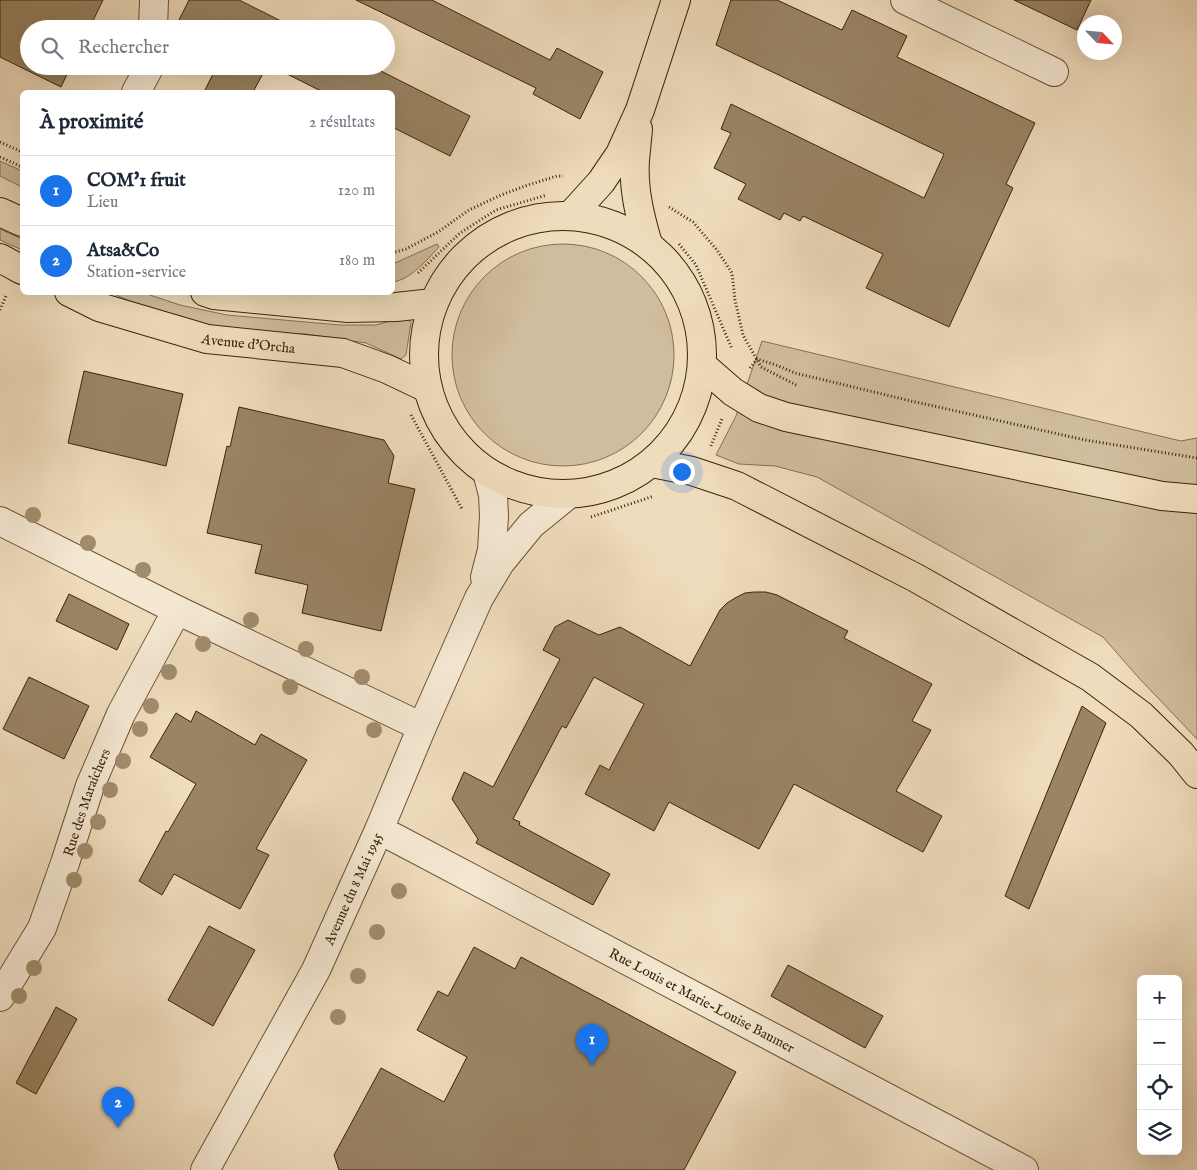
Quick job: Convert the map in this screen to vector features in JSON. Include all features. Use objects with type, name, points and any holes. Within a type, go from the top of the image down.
[{"type":"main road","points":[[571,215],[601,182],[620,154],[640,110],[676,0]]},
{"type":"main road","points":[[640,110],[635,162],[641,221],[648,244]]},
{"type":"main road","points":[[0,212],[20,221]]},
{"type":"main road","points":[[571,215],[608,223],[629,232],[648,244],[680,278],[691,298],[702,342],[702,365],[692,409],[668,447],[652,463],[613,485],[592,492],[569,494],[548,494],[524,490],[487,472],[470,459],[455,444],[443,427],[434,408],[427,388],[423,359],[425,331],[433,303],[452,270],[465,255],[496,232],[514,224],[551,216],[571,215]]},
{"type":"main road","points":[[0,258],[20,269]]},
{"type":"main road","name":"Avenue d'Orcha","points":[[75,295],[99,307],[207,339],[343,353],[386,369],[427,388]]},
{"type":"main road","points":[[214,295],[348,308],[396,307],[433,303]]},
{"type":"main road","points":[[702,365],[733,392],[758,408],[786,417],[1162,496],[1197,499]]},
{"type":"main road","points":[[652,463],[692,471],[738,486],[907,573],[1090,677],[1141,715],[1181,754],[1197,774]]},
{"type":"street","points":[[153,20],[154,0]]},
{"type":"street","points":[[905,0],[1054,72]]},
{"type":"street","points":[[137,90],[145,75]]},
{"type":"street","name":"Avenue du 8 Mai 1945","points":[[479,598],[492,550],[493,495],[487,472]]},
{"type":"street","name":"Avenue du 8 Mai 1945","points":[[205,1170],[316,970],[379,830],[479,598],[500,563],[531,526],[569,494]]},
{"type":"street","points":[[0,521],[177,610],[422,727]]},
{"type":"street","name":"Rue des Maraîchers","points":[[0,997],[42,928],[90,786],[122,714],[177,610]]},
{"type":"street","name":"Rue Louis et Marie-Louise Baumer","points":[[379,830],[1024,1170]]},
{"type":"path","points":[[0,142],[20,151]]},
{"type":"path","points":[[0,157],[20,166]]},
{"type":"path","points":[[395,252],[406,249],[438,232],[469,210],[500,195],[528,185],[557,176],[579,177],[601,182]]},
{"type":"path","points":[[637,195],[664,204],[693,222],[732,273],[735,300],[743,335],[762,367],[796,386],[806,388]]},
{"type":"path","points":[[584,519],[675,489],[712,445],[733,392],[757,359]]},
{"type":"path","points":[[757,359],[795,372],[907,400],[1085,440],[1197,458]]},
{"type":"path","points":[[409,412],[467,518],[494,516]]},
{"type":"shaded area","points":[[0,161],[20,170],[20,186],[0,176]]},
{"type":"shaded area","points":[[0,229],[20,238],[20,249],[0,240]]},
{"type":"shaded area","points":[[437,244],[439,247],[418,268],[406,277],[395,281],[395,263]]},
{"type":"shaded area","points":[[552,244],[574,244],[606,252],[625,262],[642,276],[656,293],[666,312],[672,333],[674,355],[672,377],[666,398],[656,417],[642,434],[625,448],[606,458],[574,466],[552,466],[520,458],[501,448],[477,426],[460,398],[452,366],[452,344],[460,312],[470,293],[492,269],[520,252]]},
{"type":"shaded area","points":[[116,295],[150,295],[180,305],[227,315],[340,325],[376,325],[401,318],[406,318],[411,322],[406,355],[401,359],[366,343],[306,334],[259,334],[220,331],[138,305]]},
{"type":"shaded area","points":[[762,341],[1181,441],[1197,438],[1197,739],[1103,637],[817,477],[775,466],[739,464],[716,455],[736,416]]},
{"type":"building","points":[[0,0],[103,0],[93,20],[20,20],[20,67],[0,57]]},
{"type":"building","points":[[189,0],[239,0],[279,20],[179,20]]},
{"type":"building","points":[[356,0],[432,0],[550,60],[557,48],[603,72],[580,119],[533,94],[536,88]]},
{"type":"building","points":[[731,0],[777,0],[842,30],[852,10],[907,36],[897,57],[1035,123],[1006,184],[1013,188],[949,327],[866,288],[883,254],[803,216],[800,221],[784,213],[780,220],[738,199],[746,184],[714,168],[731,133],[721,129],[731,104],[924,198],[944,154],[716,45]]},
{"type":"building","points":[[1014,0],[1091,0],[1084,15],[1077,15],[1077,30]]},
{"type":"building","points":[[37,75],[67,75],[61,87]]},
{"type":"building","points":[[212,75],[262,75],[254,90],[205,90]]},
{"type":"building","points":[[289,75],[389,75],[470,116],[450,156],[395,128],[395,90],[319,90]]},
{"type":"building","points":[[84,371],[183,394],[166,466],[68,443]]},
{"type":"building","points":[[239,407],[384,440],[394,456],[388,483],[415,489],[381,631],[302,613],[308,585],[255,573],[262,545],[207,533],[227,446],[230,447]]},
{"type":"building","points":[[766,592],[777,595],[848,631],[844,638],[932,684],[912,721],[931,730],[896,791],[942,816],[923,852],[794,784],[759,849],[669,802],[654,831],[585,794],[600,765],[609,770],[644,704],[594,677],[566,728],[562,726],[513,819],[520,822],[519,825],[610,874],[593,905],[476,843],[478,839],[452,799],[464,772],[493,787],[560,659],[543,650],[555,627],[568,620],[599,635],[620,627],[690,666],[720,610],[735,598],[745,593]]},
{"type":"building","points":[[69,594],[129,624],[117,650],[56,621]]},
{"type":"building","points":[[29,677],[89,706],[64,759],[3,729]]},
{"type":"building","points":[[1082,706],[1106,723],[1029,909],[1005,896]]},
{"type":"building","points":[[196,711],[255,745],[261,734],[307,760],[256,849],[269,855],[240,909],[174,874],[162,895],[139,881],[166,831],[168,832],[196,784],[150,757],[176,713],[191,722]]},
{"type":"building","points":[[209,926],[255,950],[213,1026],[168,1000]]},
{"type":"building","points":[[474,947],[515,969],[521,957],[736,1072],[684,1170],[339,1170],[334,1155],[381,1068],[444,1102],[467,1057],[417,1030],[438,991],[448,996]]},
{"type":"building","points":[[788,965],[883,1016],[865,1048],[771,996]]},
{"type":"building","points":[[56,1007],[77,1019],[36,1094],[16,1083]]},
{"type":"place","name":"COM'1 fruit","points":[[592,1065]]},
{"type":"place","name":"Atsa&Co","points":[[118,1128]]}]
